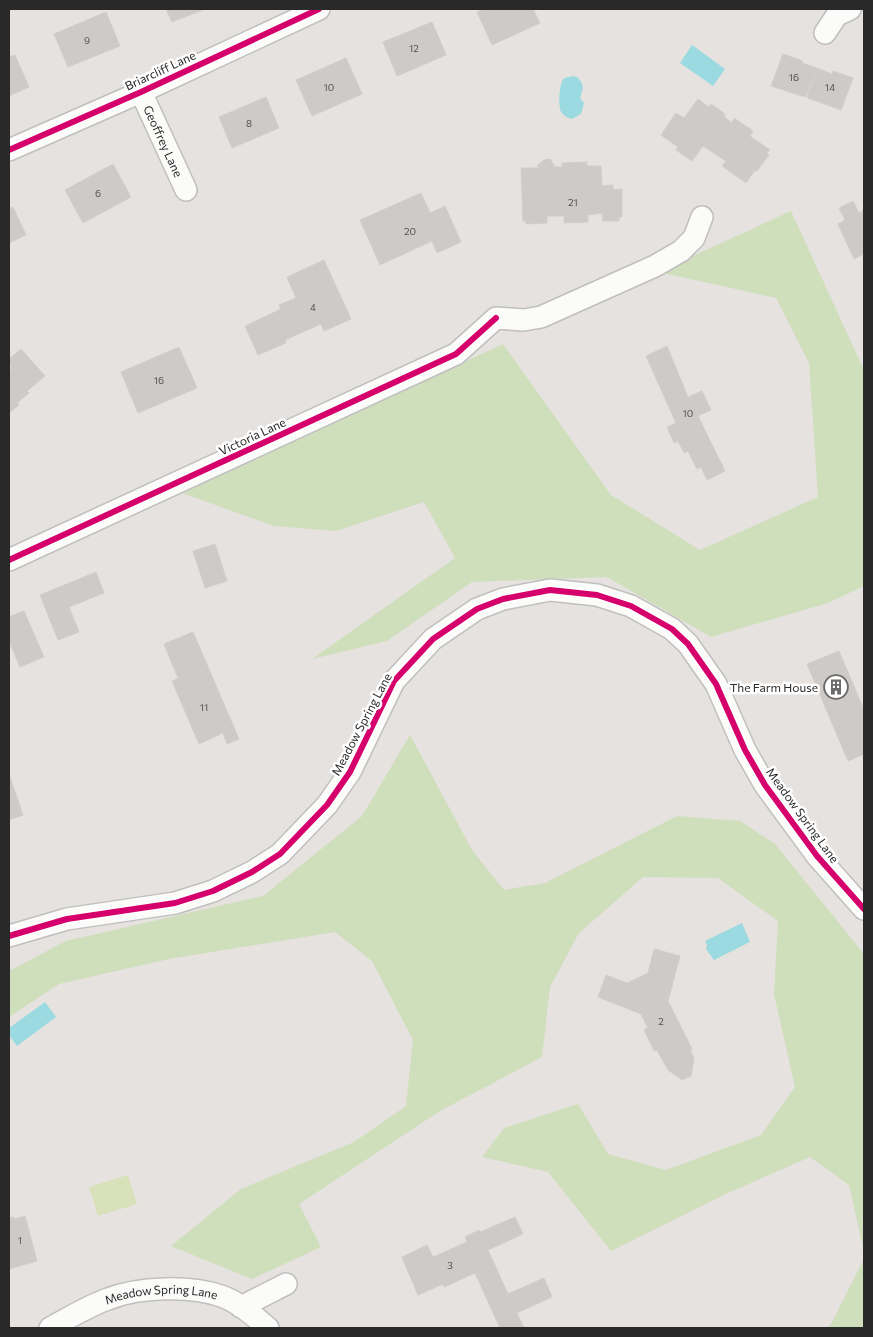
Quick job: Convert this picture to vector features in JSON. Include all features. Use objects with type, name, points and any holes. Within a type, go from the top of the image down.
[{"type":"street","name":"Briarcliff Lane","points":[[9,150],[141,92],[319,9]]},
{"type":"street","points":[[825,33],[838,15],[850,9]]},
{"type":"street","name":"Geoffrey Lane","points":[[141,92],[186,190]]},
{"type":"street","name":"Victoria Lane","points":[[9,560],[456,354],[496,318],[524,320],[540,317],[655,266],[681,251],[694,238],[702,217]]},
{"type":"street","name":"Meadow Spring Lane","points":[[9,936],[68,919],[175,903],[213,891],[252,872],[280,854],[327,805],[350,772],[394,681],[432,639],[477,609],[503,599],[550,590],[597,595],[631,606],[672,629],[688,644],[716,684],[745,750],[765,785],[817,856],[864,909]]},
{"type":"street","points":[[241,1307],[286,1284]]},
{"type":"street","name":"Meadow Spring Lane","points":[[50,1328],[108,1299],[134,1290],[184,1289],[221,1296],[241,1307],[268,1328]]},
{"type":"green space","points":[[791,211],[864,370],[864,586],[828,603],[711,637],[607,577],[472,582],[387,641],[312,659],[455,558],[424,502],[336,531],[274,526],[182,493],[503,344],[611,495],[700,550],[818,497],[809,363],[776,298],[658,272]]},
{"type":"green space","points":[[410,735],[472,850],[504,890],[545,883],[677,816],[740,821],[775,844],[864,954],[864,1251],[849,1185],[810,1157],[728,1193],[611,1251],[548,1172],[482,1157],[504,1128],[578,1104],[608,1154],[666,1170],[761,1135],[795,1087],[774,994],[778,921],[718,878],[643,877],[579,933],[550,987],[542,1057],[440,1111],[299,1204],[321,1247],[252,1279],[171,1246],[241,1189],[354,1142],[406,1106],[413,1040],[372,961],[335,932],[169,959],[59,984],[9,1017],[9,971],[66,941],[263,896],[362,816]]},
{"type":"green space","points":[[128,1175],[137,1204],[98,1216],[89,1187]]},
{"type":"green space","points":[[864,1259],[864,1328],[825,1328],[830,1326]]},
{"type":"water","points":[[692,45],[725,69],[713,86],[680,63]]},
{"type":"water","points":[[573,76],[580,80],[582,89],[580,98],[584,103],[581,114],[572,119],[566,117],[561,112],[559,100],[562,81],[564,78]]},
{"type":"water","points":[[742,923],[750,942],[714,960],[706,949],[705,941]]},
{"type":"water","points":[[45,1002],[56,1017],[17,1046],[9,1035],[9,1028]]},
{"type":"building","points":[[166,9],[205,9],[172,22]]},
{"type":"building","points":[[485,9],[533,9],[540,23],[492,45],[477,12]]},
{"type":"building","points":[[106,12],[120,46],[68,67],[54,34]]},
{"type":"building","points":[[432,22],[446,55],[397,76],[383,42]]},
{"type":"building","points":[[783,54],[817,68],[805,97],[771,86]]},
{"type":"building","points":[[15,55],[29,87],[9,96],[9,57]]},
{"type":"building","points":[[346,58],[362,94],[312,116],[296,80]]},
{"type":"building","points":[[817,68],[832,74],[833,71],[853,78],[841,110],[808,98],[807,96]]},
{"type":"building","points":[[266,97],[279,128],[232,148],[219,117]]},
{"type":"building","points":[[698,99],[709,107],[711,104],[725,114],[724,117],[732,123],[734,118],[753,131],[750,136],[770,150],[767,153],[769,155],[746,183],[722,166],[726,161],[703,146],[692,161],[676,150],[678,147],[661,135],[676,113],[684,118]]},
{"type":"building","points":[[550,159],[555,167],[562,167],[562,163],[587,162],[587,166],[601,166],[602,186],[613,185],[613,190],[622,189],[622,217],[619,217],[619,221],[603,221],[602,213],[588,215],[588,222],[564,223],[564,216],[547,216],[547,223],[526,224],[526,221],[523,221],[521,168],[538,168],[538,165],[544,160]]},
{"type":"building","points":[[113,164],[131,197],[83,223],[65,190]]},
{"type":"building","points":[[421,193],[430,213],[445,206],[461,242],[437,253],[432,241],[380,265],[360,220]]},
{"type":"building","points":[[853,201],[859,213],[864,210],[864,254],[854,259],[838,224],[845,220],[839,208]]},
{"type":"building","points":[[13,207],[26,235],[9,243],[9,209]]},
{"type":"building","points":[[324,260],[351,319],[324,331],[321,324],[285,340],[286,343],[258,355],[245,326],[281,309],[279,305],[296,298],[287,277]]},
{"type":"building","points":[[667,346],[688,397],[702,391],[711,410],[698,416],[725,471],[707,480],[701,467],[697,469],[688,451],[684,453],[678,441],[674,443],[667,427],[676,423],[646,356]]},
{"type":"building","points":[[179,347],[197,388],[138,413],[121,372]]},
{"type":"building","points":[[21,349],[45,376],[27,391],[29,393],[9,413],[9,368],[10,370],[12,368],[9,364],[9,359]]},
{"type":"building","points":[[215,544],[227,581],[205,588],[193,551]]},
{"type":"building","points":[[96,572],[104,593],[69,607],[79,632],[58,640],[40,595]]},
{"type":"building","points":[[24,611],[44,657],[20,667],[9,641],[9,617]]},
{"type":"building","points":[[193,632],[239,739],[227,744],[223,733],[199,744],[172,681],[178,678],[164,644]]},
{"type":"building","name":"The Farm House","points":[[839,651],[864,710],[864,754],[848,761],[807,664]]},
{"type":"building","points":[[9,777],[23,815],[9,820]]},
{"type":"building","points":[[654,949],[680,956],[668,1001],[692,1049],[690,1050],[694,1058],[691,1076],[682,1080],[668,1070],[657,1050],[654,1051],[644,1030],[648,1028],[641,1014],[598,997],[606,975],[627,983],[648,973]]},
{"type":"building","points":[[25,1216],[37,1261],[9,1269],[9,1218],[14,1217],[14,1219]]},
{"type":"building","points":[[515,1217],[523,1234],[488,1250],[508,1294],[544,1278],[552,1297],[517,1313],[524,1328],[500,1328],[475,1273],[444,1287],[443,1284],[418,1295],[402,1257],[427,1245],[433,1257],[467,1242],[465,1237],[479,1230],[480,1232]]},
{"type":"cycle path","points":[[9,150],[141,92],[319,9]]},
{"type":"cycle path","points":[[9,560],[456,354],[496,318]]},
{"type":"cycle path","points":[[9,936],[67,919],[175,903],[213,891],[252,872],[280,854],[327,805],[350,772],[394,681],[433,639],[477,609],[503,599],[550,590],[597,595],[631,606],[672,629],[688,644],[716,684],[745,750],[765,785],[817,856],[864,909]]},
{"type":"place","name":"The Farm House","points":[[836,687]]}]
